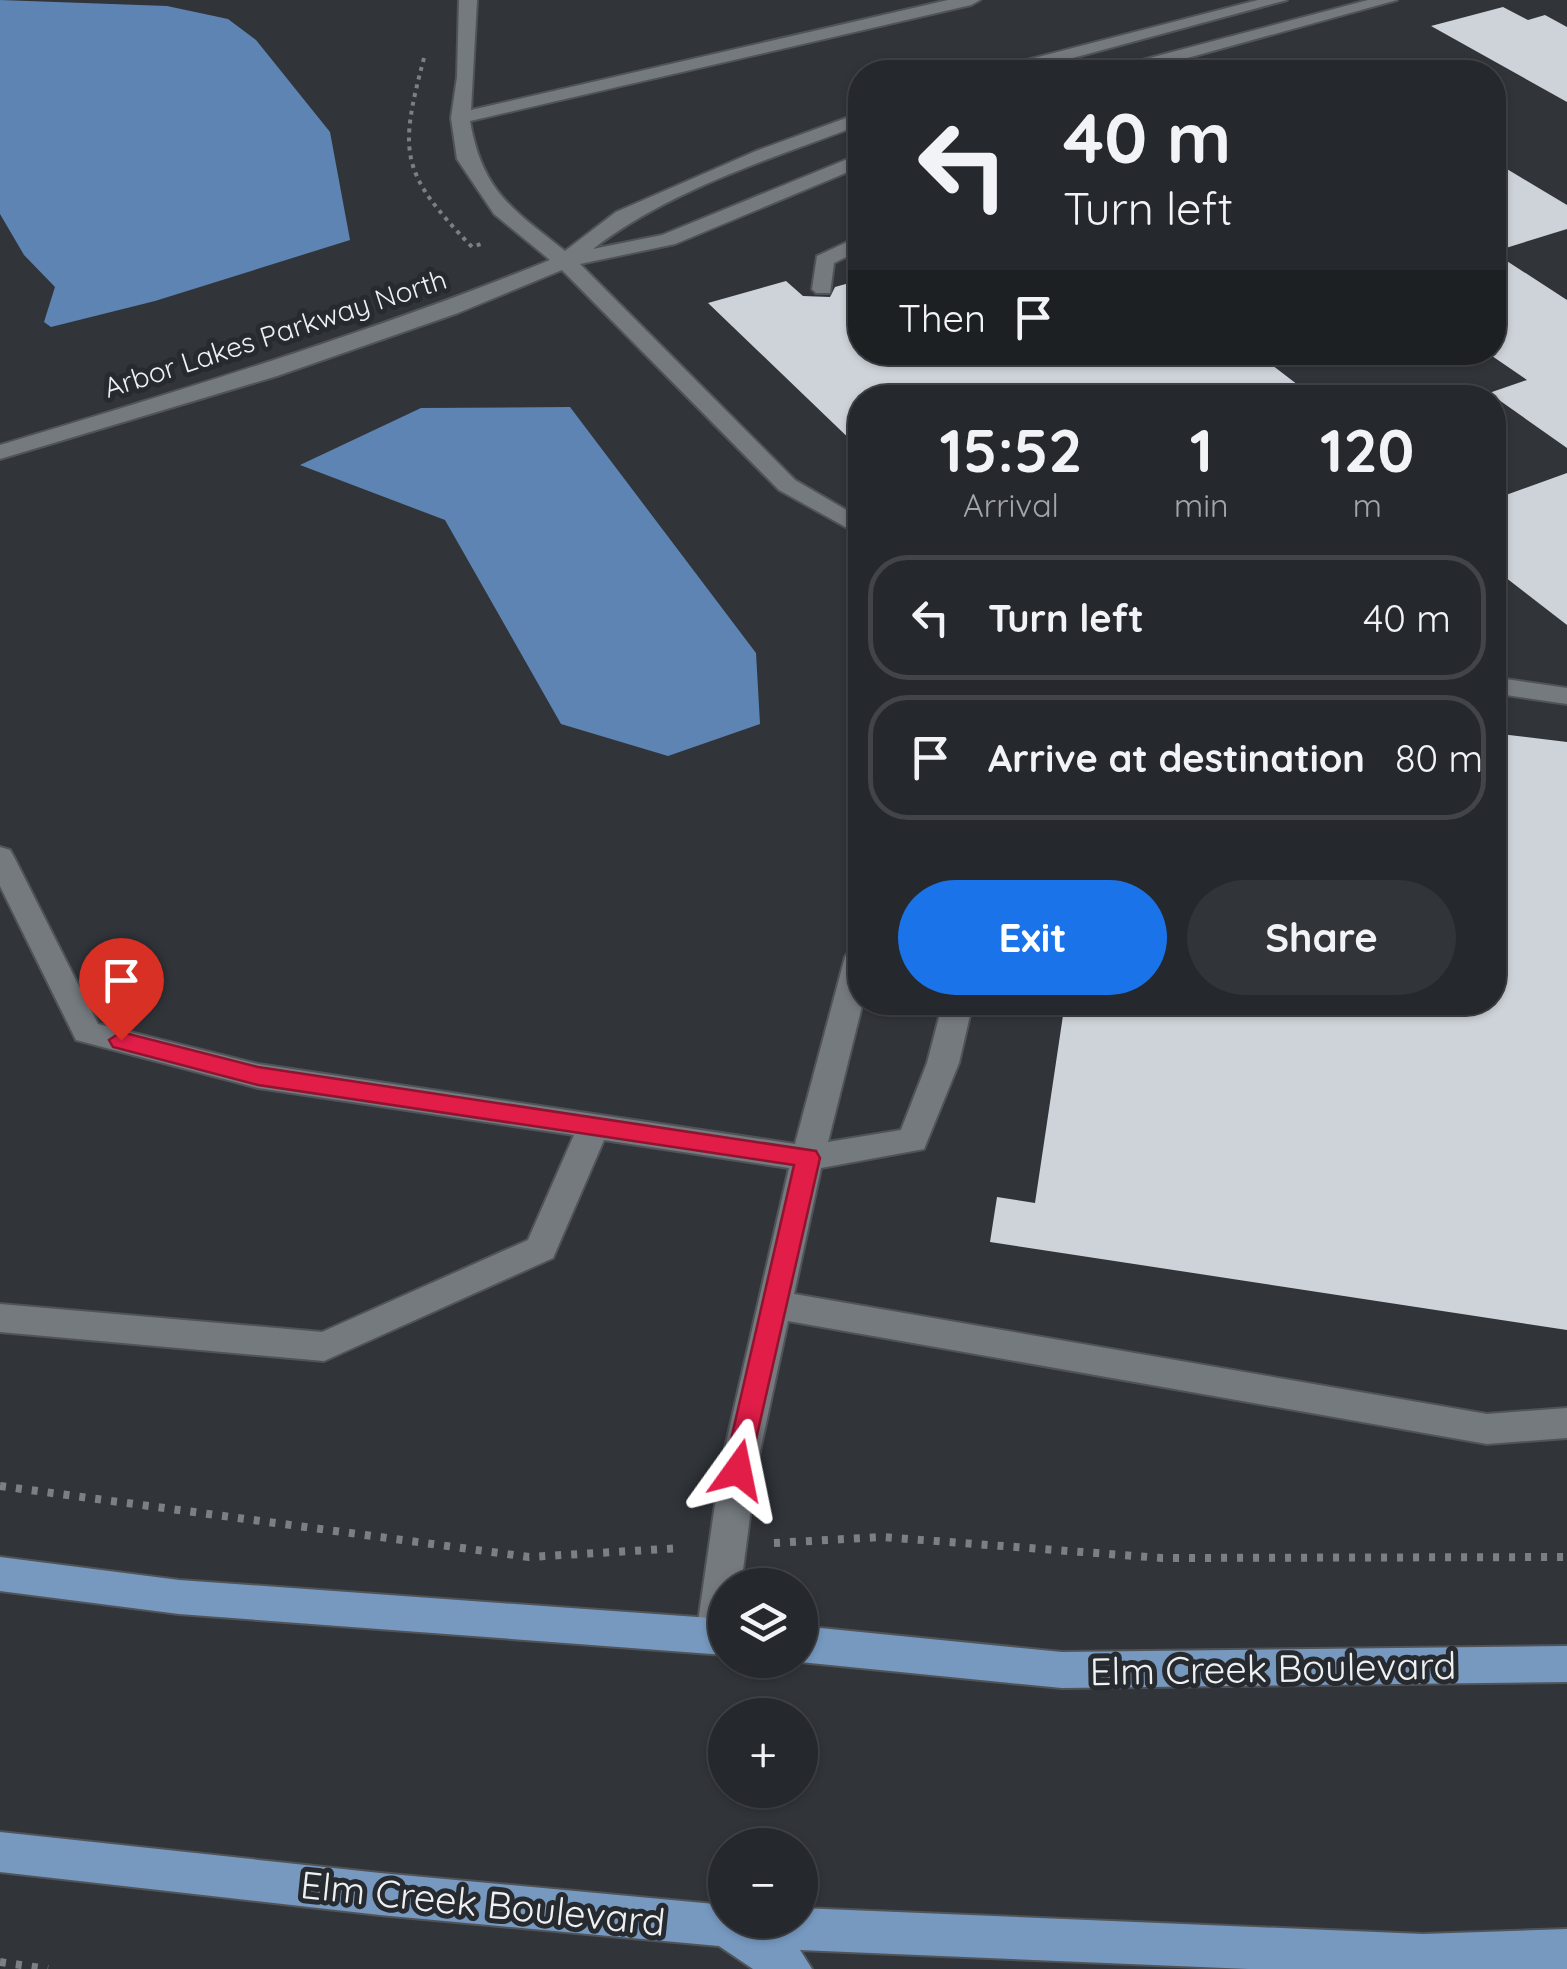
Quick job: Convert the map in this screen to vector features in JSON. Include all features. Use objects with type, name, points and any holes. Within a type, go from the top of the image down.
[{"type":"main road","points":[[0,1574],[180,1597],[708,1635]]},
{"type":"main road","name":"Elm Creek Boulevard","points":[[818,1646],[1062,1670],[1567,1664]]},
{"type":"main road","name":"Elm Creek Boulevard","points":[[0,1852],[380,1894],[708,1924]]},
{"type":"main road","name":"Elm Creek Boulevard","points":[[818,1931],[1348,1961],[1567,1950]]},
{"type":"main road","points":[[743,1938],[791,1969]]},
{"type":"street","points":[[468,0],[466,77],[460,118],[467,159],[501,210],[531,230],[565,261],[786,485],[848,521]]},
{"type":"street","points":[[460,118],[971,0]]},
{"type":"street","points":[[1047,60],[1278,0]]},
{"type":"street","points":[[1163,60],[1388,0]]},
{"type":"street","points":[[1190,3],[1212,16]]},
{"type":"street","name":"Arbor Lakes Parkway North","points":[[565,261],[623,216],[763,155],[848,123]]},
{"type":"street","name":"Arbor Lakes Parkway North","points":[[0,452],[268,371],[450,308],[565,261],[668,240],[848,165]]},
{"type":"street","points":[[824,289],[824,260],[848,248]]},
{"type":"street","points":[[1506,687],[1567,696]]},
{"type":"street","points":[[0,857],[88,1032],[258,1076],[808,1158],[914,1140],[944,1063],[955,1015]]},
{"type":"street","points":[[726,1568],[738,1470],[808,1158],[848,1003]]},
{"type":"street","points":[[0,1318],[324,1347],[541,1249],[594,1126]]},
{"type":"street","points":[[774,1305],[1488,1429],[1567,1423]]},
{"type":"path","points":[[0,1486],[530,1557],[882,1536],[1162,1558],[1567,1557]]},
{"type":"path","points":[[0,1962],[48,1969]]},
{"type":"water","points":[[0,0],[167,6],[228,19],[256,40],[330,132],[350,240],[155,301],[51,327],[44,322],[55,287],[24,255],[0,214]]},
{"type":"water","points":[[570,407],[756,653],[760,724],[668,756],[561,724],[445,520],[300,465],[421,408]]},
{"type":"building","points":[[1503,7],[1528,20],[1545,15],[1567,27],[1567,102],[1506,68],[1506,60],[1492,60],[1431,26]]},
{"type":"building","points":[[1506,168],[1567,205],[1567,229],[1506,248]]},
{"type":"building","points":[[1506,260],[1567,300],[1567,448],[1506,405],[1506,387],[1527,380],[1505,365]]},
{"type":"building","points":[[786,281],[803,296],[830,297],[835,287],[848,283],[848,365],[1272,365],[1298,385],[848,385],[848,437],[708,303]]},
{"type":"building","points":[[1567,473],[1567,625],[1506,578],[1506,495]]},
{"type":"building","points":[[1506,735],[1567,742],[1567,1330],[990,1242],[997,1197],[1035,1203],[1063,1015],[1506,1015]]},
{"type":"route","points":[[121,1040],[258,1076],[808,1158],[738,1470]]}]
